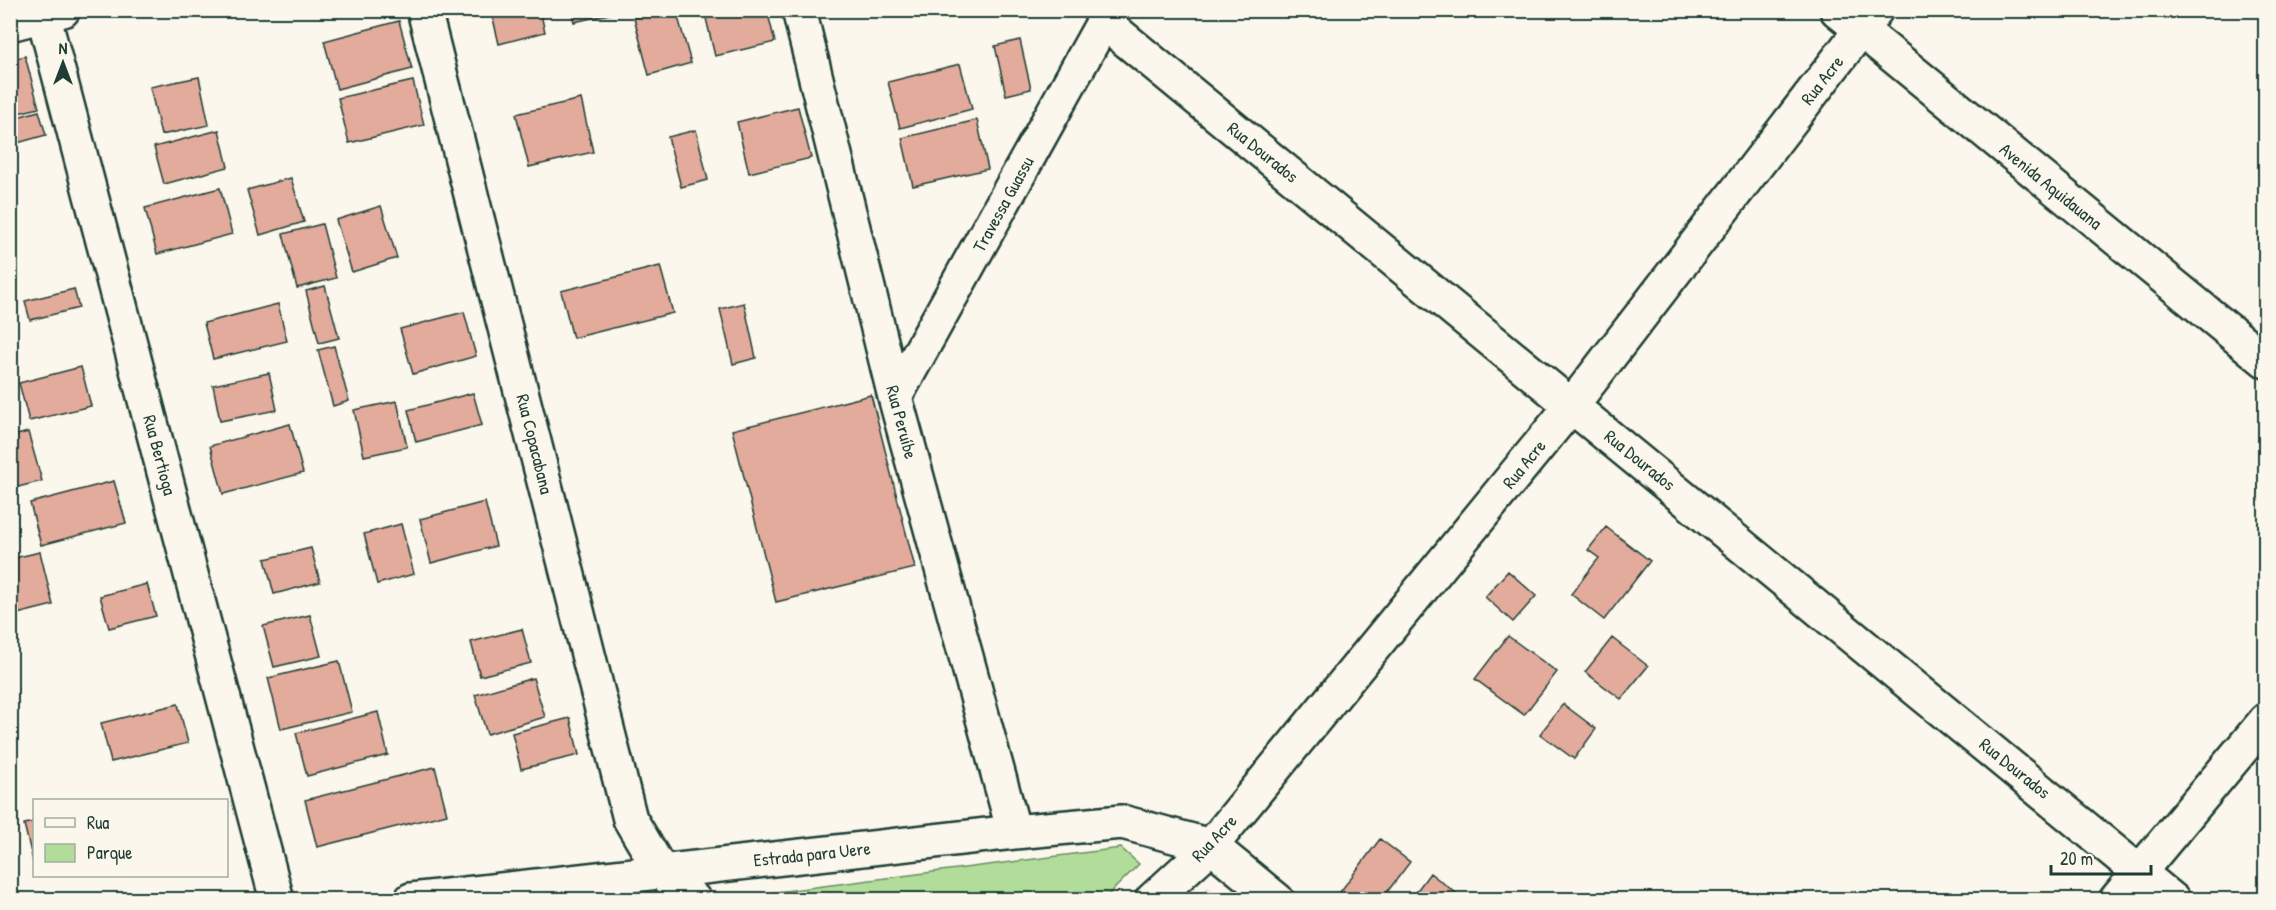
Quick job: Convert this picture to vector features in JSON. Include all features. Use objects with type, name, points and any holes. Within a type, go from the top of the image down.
[{"type":"street","name":"Rua Copacabana","points":[[424,10],[630,819],[661,871],[694,900]]},
{"type":"street","name":"Rua Peruíbe","points":[[800,10],[895,397],[1014,832]]},
{"type":"street","points":[[10,24],[50,12]]},
{"type":"street","name":"Rua Bertioga","points":[[50,12],[278,900]]},
{"type":"street","name":"Travessa Guassu","points":[[895,397],[1107,16]]},
{"type":"street","name":"Rua Dourados","points":[[1107,16],[1572,405],[2174,900]]},
{"type":"street","name":"Rua Acre","points":[[1152,900],[1211,846],[1572,405],[1858,17]]},
{"type":"street","name":"Avenida Aquidauana","points":[[1858,17],[2265,361]]},
{"type":"street","points":[[2115,900],[2265,720]]},
{"type":"street","name":"Estrada para Uere","points":[[411,900],[1014,832],[1122,822],[1211,846]]},
{"type":"street","points":[[1211,846],[1277,900]]},
{"type":"shaded area","points":[[1208,887],[1224,899],[1194,899]]},
{"type":"green space","points":[[1121,848],[1139,864],[1104,899],[752,899],[753,895]]},
{"type":"building","points":[[491,10],[540,10],[545,32],[499,44]]},
{"type":"building","points":[[571,10],[623,10],[623,11],[574,22]]},
{"type":"building","points":[[662,10],[676,10],[691,63],[649,75],[634,18]]},
{"type":"building","points":[[704,10],[767,10],[775,42],[715,56]]},
{"type":"building","points":[[399,21],[412,69],[337,89],[324,41]]},
{"type":"building","points":[[1020,40],[1031,89],[1006,95],[995,46]]},
{"type":"building","points":[[25,56],[39,108],[10,115],[10,60]]},
{"type":"building","points":[[960,64],[972,109],[900,128],[888,82]]},
{"type":"building","points":[[199,77],[209,125],[161,135],[150,87]]},
{"type":"building","points":[[413,81],[424,125],[349,143],[338,98]]},
{"type":"building","points":[[581,99],[593,152],[529,167],[516,114]]},
{"type":"building","points":[[798,107],[811,158],[749,173],[737,122]]},
{"type":"building","points":[[39,111],[46,135],[10,145],[10,119]]},
{"type":"building","points":[[977,120],[988,169],[913,186],[902,138]]},
{"type":"building","points":[[219,130],[228,167],[164,184],[154,147]]},
{"type":"building","points":[[696,130],[708,180],[681,187],[668,137]]},
{"type":"building","points":[[291,178],[304,222],[260,235],[247,190]]},
{"type":"building","points":[[220,188],[232,234],[157,254],[145,208]]},
{"type":"building","points":[[381,206],[397,258],[352,272],[336,220]]},
{"type":"building","points":[[322,224],[336,278],[297,288],[283,234]]},
{"type":"building","points":[[660,266],[673,313],[573,338],[561,291]]},
{"type":"building","points":[[325,286],[339,338],[319,343],[306,291]]},
{"type":"building","points":[[74,289],[79,308],[30,320],[25,301]]},
{"type":"building","points":[[744,303],[756,358],[733,364],[720,309]]},
{"type":"building","points":[[278,304],[287,341],[213,359],[204,323]]},
{"type":"building","points":[[464,312],[476,356],[413,374],[400,329]]},
{"type":"building","points":[[334,346],[349,401],[333,406],[318,350]]},
{"type":"building","points":[[81,367],[91,406],[29,421],[19,383]]},
{"type":"building","points":[[269,373],[277,410],[220,421],[213,385]]},
{"type":"building","points":[[473,393],[482,425],[416,442],[408,410]]},
{"type":"building","points":[[871,395],[915,568],[776,602],[732,430]]},
{"type":"building","points":[[397,401],[407,447],[364,456],[354,410]]},
{"type":"building","points":[[290,424],[303,473],[223,494],[210,446]]},
{"type":"building","points":[[28,432],[42,481],[10,489],[10,437]]},
{"type":"building","points":[[114,481],[126,523],[41,545],[30,503]]},
{"type":"building","points":[[485,502],[496,546],[431,563],[420,519]]},
{"type":"building","points":[[401,524],[414,574],[377,584],[364,534]]},
{"type":"building","points":[[1606,527],[1650,561],[1604,620],[1571,594],[1599,558],[1588,550]]},
{"type":"building","points":[[311,548],[320,582],[274,594],[265,559]]},
{"type":"building","points":[[40,552],[53,605],[17,614],[10,587],[10,559]]},
{"type":"building","points":[[1508,571],[1536,596],[1513,622],[1485,597]]},
{"type":"building","points":[[147,584],[156,616],[109,628],[100,596]]},
{"type":"building","points":[[310,615],[321,656],[274,667],[263,626]]},
{"type":"building","points":[[522,629],[531,663],[480,676],[471,642]]},
{"type":"building","points":[[1508,636],[1557,672],[1524,715],[1475,679]]},
{"type":"building","points":[[1612,638],[1648,666],[1621,699],[1585,672]]},
{"type":"building","points":[[339,661],[352,712],[281,729],[268,678]]},
{"type":"building","points":[[533,678],[545,717],[487,734],[475,695]]},
{"type":"building","points":[[178,704],[188,743],[111,762],[101,723]]},
{"type":"building","points":[[1563,704],[1596,729],[1574,759],[1540,734]]},
{"type":"building","points":[[378,712],[388,755],[307,776],[296,733]]},
{"type":"building","points":[[570,718],[579,755],[521,769],[512,733]]},
{"type":"building","points":[[435,767],[447,814],[317,847],[305,800]]},
{"type":"building","points":[[33,822],[33,861],[24,824]]},
{"type":"building","points":[[1380,839],[1410,862],[1381,900],[1342,900],[1337,896]]},
{"type":"building","points":[[1430,873],[1465,900],[1410,900]]}]
